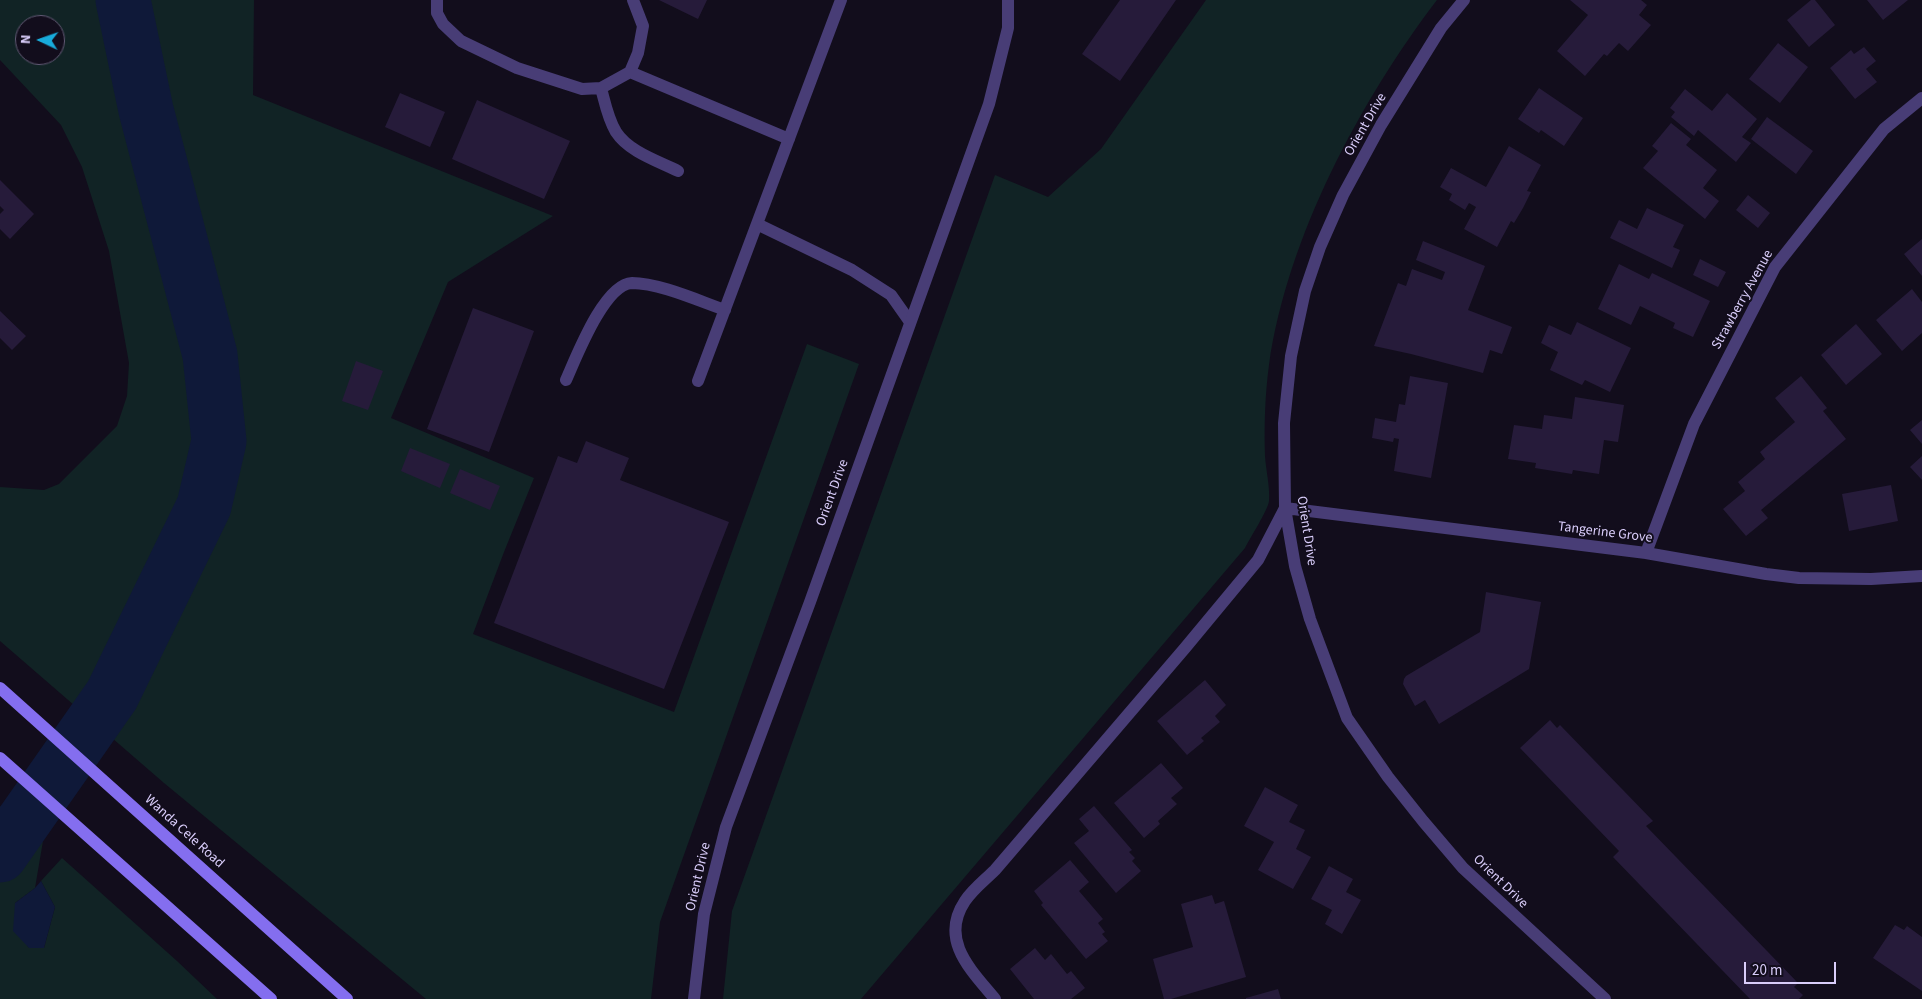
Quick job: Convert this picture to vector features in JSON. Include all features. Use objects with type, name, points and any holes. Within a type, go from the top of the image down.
[{"type":"main road","name":"Wanda Cele Road","points":[[0,688],[347,999]]},
{"type":"main road","points":[[0,758],[271,999]]},
{"type":"street","points":[[436,0],[437,13],[442,24],[461,42],[517,68],[582,89],[601,88],[630,72],[638,53],[643,26],[633,0]]},
{"type":"street","points":[[698,381],[841,0]]},
{"type":"street","name":"Orient Drive","points":[[694,999],[704,914],[726,827],[810,602],[988,104],[1008,28],[1008,0]]},
{"type":"street","name":"Orient Drive","points":[[1464,0],[1441,28],[1381,126],[1343,195],[1317,256],[1305,291],[1291,356],[1284,423],[1285,508],[1296,566],[1310,620],[1347,718],[1405,799],[1463,868],[1605,999]]},
{"type":"street","points":[[630,72],[789,139]]},
{"type":"street","points":[[601,88],[608,115],[616,132],[629,146],[678,171]]},
{"type":"street","name":"Strawberry Avenue","points":[[1646,553],[1694,424],[1775,267],[1884,128],[1922,98]]},
{"type":"street","points":[[757,224],[805,246],[860,275],[891,295],[910,322]]},
{"type":"street","points":[[566,380],[591,325],[606,301],[617,290],[630,283],[667,290],[725,310]]},
{"type":"street","points":[[995,999],[963,959],[956,942],[955,927],[958,913],[966,900],[995,870],[1258,560],[1285,508]]},
{"type":"street","name":"Tangerine Grove","points":[[1285,508],[1646,553],[1799,578],[1871,579],[1922,576]]},
{"type":"shaded area","points":[[0,0],[254,0],[253,95],[553,216],[448,282],[391,418],[534,478],[473,634],[674,712],[807,344],[859,364],[660,922],[651,999],[426,999],[164,783],[0,641],[0,487],[44,490],[59,484],[117,426],[127,396],[129,363],[109,251],[82,167],[61,125],[0,60]]},
{"type":"shaded area","points":[[1206,0],[1437,0],[1408,39],[1355,126],[1310,220],[1292,269],[1278,317],[1269,365],[1265,411],[1265,456],[1269,495],[1266,511],[1245,548],[861,999],[723,999],[732,911],[995,175],[1048,197],[1101,149]]},
{"type":"shaded area","points":[[0,806],[43,841],[35,888],[15,903],[28,947],[44,948],[55,907],[41,881],[62,858],[217,999],[0,999]]},
{"type":"water","points":[[41,881],[55,907],[44,948],[29,948],[13,931],[15,903]]},
{"type":"building","points":[[659,0],[707,0],[698,19]]},
{"type":"building","points":[[1120,0],[1176,0],[1120,81],[1082,54]]},
{"type":"building","points":[[1570,0],[1641,0],[1647,5],[1639,15],[1651,25],[1628,51],[1619,43],[1607,56],[1604,54],[1585,76],[1557,51],[1588,15]]},
{"type":"building","points":[[1811,0],[1815,0],[1835,25],[1809,47],[1787,20]]},
{"type":"building","points":[[1867,0],[1908,0],[1883,20]]},
{"type":"building","points":[[1778,43],[1808,67],[1780,103],[1749,79]]},
{"type":"building","points":[[1864,47],[1876,61],[1866,69],[1877,82],[1855,99],[1830,68],[1851,50],[1854,54]]},
{"type":"building","points":[[1539,88],[1583,118],[1564,146],[1541,130],[1539,133],[1518,119]]},
{"type":"building","points":[[1685,89],[1712,111],[1727,93],[1757,119],[1742,137],[1751,143],[1736,162],[1698,130],[1694,136],[1671,117],[1675,112],[1670,108]]},
{"type":"building","points":[[400,93],[445,112],[430,147],[385,127]]},
{"type":"building","points":[[477,100],[570,141],[544,199],[452,159]]},
{"type":"building","points":[[1767,117],[1813,151],[1796,174],[1751,139]]},
{"type":"building","points":[[1671,123],[1691,139],[1686,145],[1717,170],[1703,188],[1719,201],[1705,219],[1643,168],[1658,151],[1652,146]]},
{"type":"building","points":[[1509,146],[1541,165],[1527,191],[1531,192],[1523,208],[1514,223],[1511,221],[1497,247],[1464,229],[1476,207],[1469,203],[1465,210],[1449,200],[1452,194],[1440,187],[1451,168],[1486,187]]},
{"type":"building","points":[[0,180],[34,214],[10,239],[0,229],[0,214],[4,210],[0,206]]},
{"type":"building","points":[[1748,195],[1770,213],[1758,228],[1736,210]]},
{"type":"building","points":[[1647,208],[1684,225],[1673,247],[1680,250],[1672,268],[1610,238],[1619,220],[1637,229]]},
{"type":"building","points":[[1922,239],[1922,276],[1904,254]]},
{"type":"building","points":[[1423,241],[1485,266],[1468,310],[1512,327],[1502,354],[1490,350],[1483,373],[1374,346],[1398,283],[1406,286],[1412,269],[1442,280],[1445,272],[1416,260]]},
{"type":"building","points":[[1700,259],[1726,272],[1718,287],[1693,275]]},
{"type":"building","points":[[1619,264],[1649,279],[1652,273],[1710,301],[1693,337],[1673,328],[1675,323],[1640,306],[1631,325],[1598,309]]},
{"type":"building","points":[[1912,289],[1922,302],[1922,333],[1902,351],[1876,320]]},
{"type":"building","points":[[473,308],[534,331],[489,452],[427,429]]},
{"type":"building","points":[[0,311],[26,336],[12,350],[0,338]]},
{"type":"building","points":[[1577,322],[1631,348],[1610,392],[1585,380],[1582,385],[1550,370],[1558,352],[1541,343],[1549,325],[1571,335]]},
{"type":"building","points":[[1856,324],[1882,354],[1846,385],[1821,355]]},
{"type":"building","points":[[356,361],[383,371],[368,410],[342,401]]},
{"type":"building","points":[[1410,376],[1448,383],[1431,478],[1394,471],[1399,439],[1394,438],[1393,442],[1372,438],[1375,418],[1396,422],[1399,404],[1405,405]]},
{"type":"building","points":[[1801,376],[1827,408],[1823,411],[1846,439],[1761,510],[1768,518],[1746,536],[1723,509],[1745,491],[1738,482],[1765,459],[1760,452],[1795,422],[1775,398]]},
{"type":"building","points":[[1575,397],[1624,405],[1618,442],[1604,440],[1599,474],[1573,470],[1572,474],[1535,468],[1536,463],[1508,459],[1514,425],[1542,429],[1544,415],[1572,419]]},
{"type":"building","points":[[1922,420],[1922,444],[1910,430]]},
{"type":"building","points":[[586,441],[629,458],[620,480],[729,522],[664,689],[494,623],[558,456],[577,463]]},
{"type":"building","points":[[410,448],[450,464],[440,488],[401,471]]},
{"type":"building","points":[[1922,456],[1922,480],[1910,467]]},
{"type":"building","points":[[460,469],[500,486],[490,510],[450,493]]},
{"type":"building","points":[[1891,485],[1898,521],[1849,531],[1842,494]]},
{"type":"building","points":[[1486,592],[1541,602],[1529,669],[1439,724],[1425,700],[1415,706],[1403,684],[1404,679],[1480,632]]},
{"type":"building","points":[[1205,680],[1226,705],[1215,716],[1220,722],[1201,738],[1204,741],[1187,755],[1157,721]]},
{"type":"building","points":[[1550,720],[1557,728],[1560,725],[1653,821],[1646,826],[1798,983],[1794,987],[1803,995],[1799,999],[1750,999],[1613,857],[1619,851],[1520,748]]},
{"type":"building","points":[[1161,763],[1183,788],[1171,798],[1177,804],[1158,821],[1160,824],[1144,838],[1114,803]]},
{"type":"building","points":[[1265,787],[1298,805],[1289,822],[1305,830],[1296,849],[1311,857],[1293,889],[1258,870],[1274,842],[1244,826]]},
{"type":"building","points":[[1094,806],[1132,850],[1129,852],[1135,858],[1132,861],[1141,871],[1116,893],[1074,843],[1089,831],[1079,819]]},
{"type":"building","points":[[1070,860],[1089,882],[1079,891],[1103,919],[1098,923],[1105,932],[1102,934],[1108,941],[1086,959],[1041,905],[1043,903],[1034,891]]},
{"type":"building","points":[[1329,866],[1353,879],[1346,892],[1361,900],[1342,934],[1325,924],[1332,910],[1311,899]]},
{"type":"building","points":[[1212,895],[1215,904],[1224,901],[1246,977],[1171,999],[1164,999],[1153,959],[1193,947],[1181,904]]},
{"type":"building","points":[[1895,925],[1904,930],[1907,926],[1922,937],[1922,991],[1873,958]]},
{"type":"building","points":[[1035,948],[1045,960],[1051,954],[1067,974],[1071,971],[1085,988],[1071,999],[1034,999],[1010,969]]},
{"type":"building","points":[[1278,989],[1281,999],[1246,999],[1246,998]]},
{"type":"waterway","points":[[0,855],[112,695],[204,506],[219,441],[210,355],[146,110],[123,0]]}]
